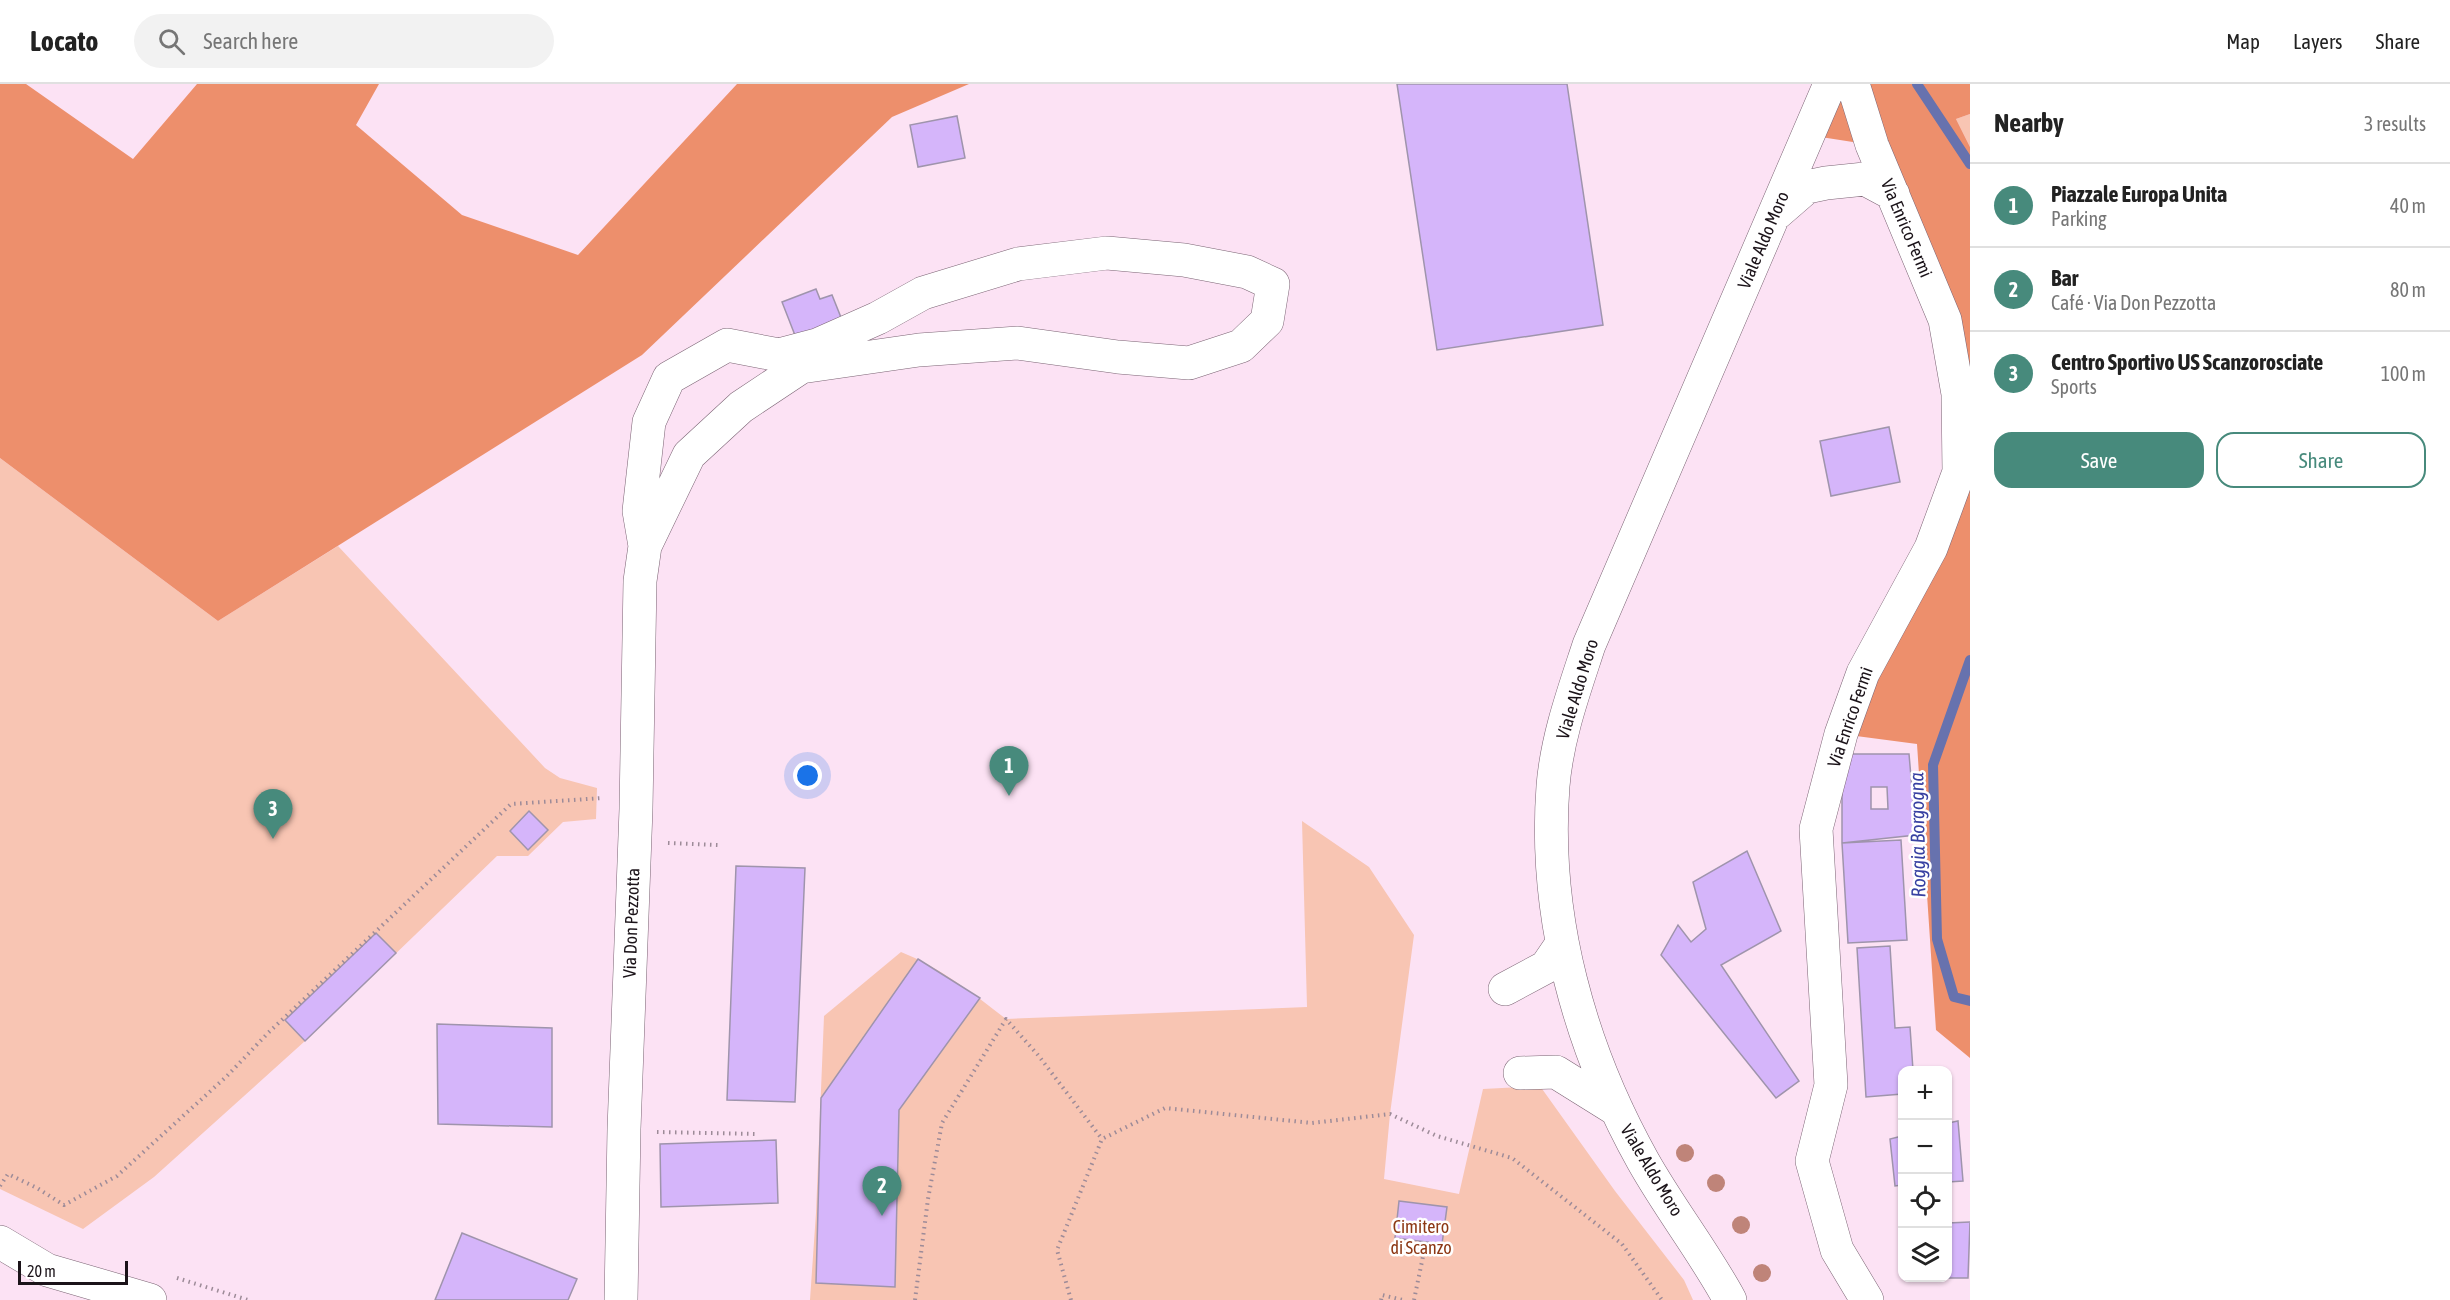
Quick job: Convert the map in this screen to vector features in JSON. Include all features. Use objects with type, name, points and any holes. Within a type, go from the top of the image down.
[{"type":"street","name":"Viale Aldo Moro","points":[[1730,1300],[1710,1264],[1644,1163],[1617,1110],[1583,1027],[1561,945],[1552,848],[1553,785],[1563,723],[1588,645],[1830,84]]},
{"type":"street","name":"Via Enrico Fermi","points":[[1853,84],[1872,145],[1945,321],[1958,394],[1959,472],[1931,549],[1863,673],[1841,734],[1816,830],[1831,1085],[1812,1161],[1837,1250],[1867,1300]]},
{"type":"street","points":[[1774,216],[1807,187],[1826,183],[1865,179],[1893,194]]},
{"type":"street","points":[[1107,253],[1184,260],[1247,272],[1273,284],[1267,321],[1241,346],[1189,363],[1118,357],[1018,343],[919,350],[801,367],[741,407],[689,455],[645,546],[639,510],[649,422],[669,378],[727,345],[779,355],[817,345],[879,318],[923,293],[1018,264],[1107,253]]},
{"type":"street","name":"Via Don Pezzotta","points":[[621,1300],[624,1129],[636,809],[640,581],[645,546]]},
{"type":"street","points":[[1505,989],[1546,967],[1561,945]]},
{"type":"street","points":[[1520,1073],[1556,1072],[1617,1110]]},
{"type":"street","points":[[0,1242],[47,1270],[150,1300]]},
{"type":"path","points":[[0,1186],[8,1174],[64,1205],[117,1176],[227,1076],[268,1033],[511,804],[608,797],[636,809]]},
{"type":"path","points":[[915,1300],[928,1198],[942,1123],[1006,1019],[1038,1055],[1102,1139]]},
{"type":"path","points":[[1071,1300],[1057,1250],[1102,1139],[1165,1108],[1312,1123],[1390,1114],[1437,1136],[1512,1158],[1622,1244],[1662,1300]]},
{"type":"path","points":[[624,1129],[643,1132],[756,1134]]},
{"type":"path","points":[[1414,1300],[1425,1242]]},
{"type":"path","points":[[1381,1300],[1382,1295],[1403,1300]]},
{"type":"green space","points":[[1970,114],[1970,147],[1956,119]]},
{"type":"green space","points":[[0,458],[218,621],[338,546],[545,768],[560,778],[597,788],[596,819],[563,822],[528,856],[497,856],[305,1041],[154,1177],[83,1229],[0,1189]]},
{"type":"green space","name":"Cimitero di Scanzo","points":[[1302,821],[1369,867],[1414,935],[1390,1114],[1384,1179],[1459,1194],[1483,1089],[1540,1086],[1615,1191],[1684,1280],[1693,1300],[810,1300],[824,1016],[901,952],[942,973],[1006,1019],[1307,1007]]},
{"type":"shaded area","points":[[0,84],[26,84],[133,159],[197,84],[379,84],[356,125],[462,215],[578,255],[737,84],[969,84],[892,117],[642,355],[218,621],[0,458]]},
{"type":"shaded area","points":[[1846,84],[1970,84],[1970,114],[1956,119],[1970,147],[1970,1058],[1936,1030],[1917,744],[1841,734],[1931,548],[1958,394],[1872,145],[1808,135]]},
{"type":"building","points":[[1397,84],[1567,84],[1603,325],[1437,350]]},
{"type":"building","points":[[957,116],[965,158],[918,167],[910,125]]},
{"type":"building","points":[[816,289],[820,299],[832,295],[842,320],[798,343],[782,302]]},
{"type":"building","points":[[1889,427],[1900,482],[1831,496],[1820,441]]},
{"type":"building","points":[[1842,754],[1909,754],[1916,835],[1842,843]],"holes":[[[1871,787],[1887,787],[1888,809],[1871,809]]]},
{"type":"building","points":[[529,811],[548,830],[528,850],[510,831]]},
{"type":"building","points":[[1901,840],[1907,940],[1848,943],[1842,843]]},
{"type":"building","points":[[1747,851],[1781,931],[1721,965],[1799,1081],[1776,1098],[1661,955],[1678,925],[1691,942],[1706,929],[1693,882]]},
{"type":"building","points":[[736,866],[805,868],[795,1102],[727,1100]]},
{"type":"building","points":[[376,933],[396,953],[305,1041],[285,1020]]},
{"type":"building","points":[[1890,946],[1895,1028],[1910,1027],[1913,1066],[1898,1066],[1898,1094],[1866,1097],[1857,948]]},
{"type":"building","points":[[918,959],[980,998],[899,1110],[895,1287],[816,1283],[821,1098]]},
{"type":"building","points":[[437,1024],[552,1028],[552,1127],[438,1124]]},
{"type":"building","points":[[1958,1121],[1963,1181],[1952,1182],[1952,1122]]},
{"type":"building","points":[[1898,1137],[1898,1186],[1895,1186],[1890,1139]]},
{"type":"building","points":[[776,1140],[778,1203],[661,1207],[660,1144]]},
{"type":"building","points":[[1399,1201],[1447,1207],[1442,1244],[1395,1238]]},
{"type":"building","points":[[1970,1222],[1968,1278],[1952,1278],[1952,1223]]},
{"type":"building","points":[[462,1233],[577,1279],[568,1300],[435,1300]]},
{"type":"waterway","name":"Roggia Borgogna","points":[[1917,84],[1970,164]]},
{"type":"waterway","name":"Roggia Borgogna","points":[[1970,660],[1933,765],[1937,939],[1954,997],[1970,1001]]},
{"type":"place","name":"Piazzale Europa Unita","points":[[1009,796]]},
{"type":"place","name":"Centro Sportivo US Scanzorosciate","points":[[273,839]]},
{"type":"place","name":"Bar","points":[[882,1216]]}]
